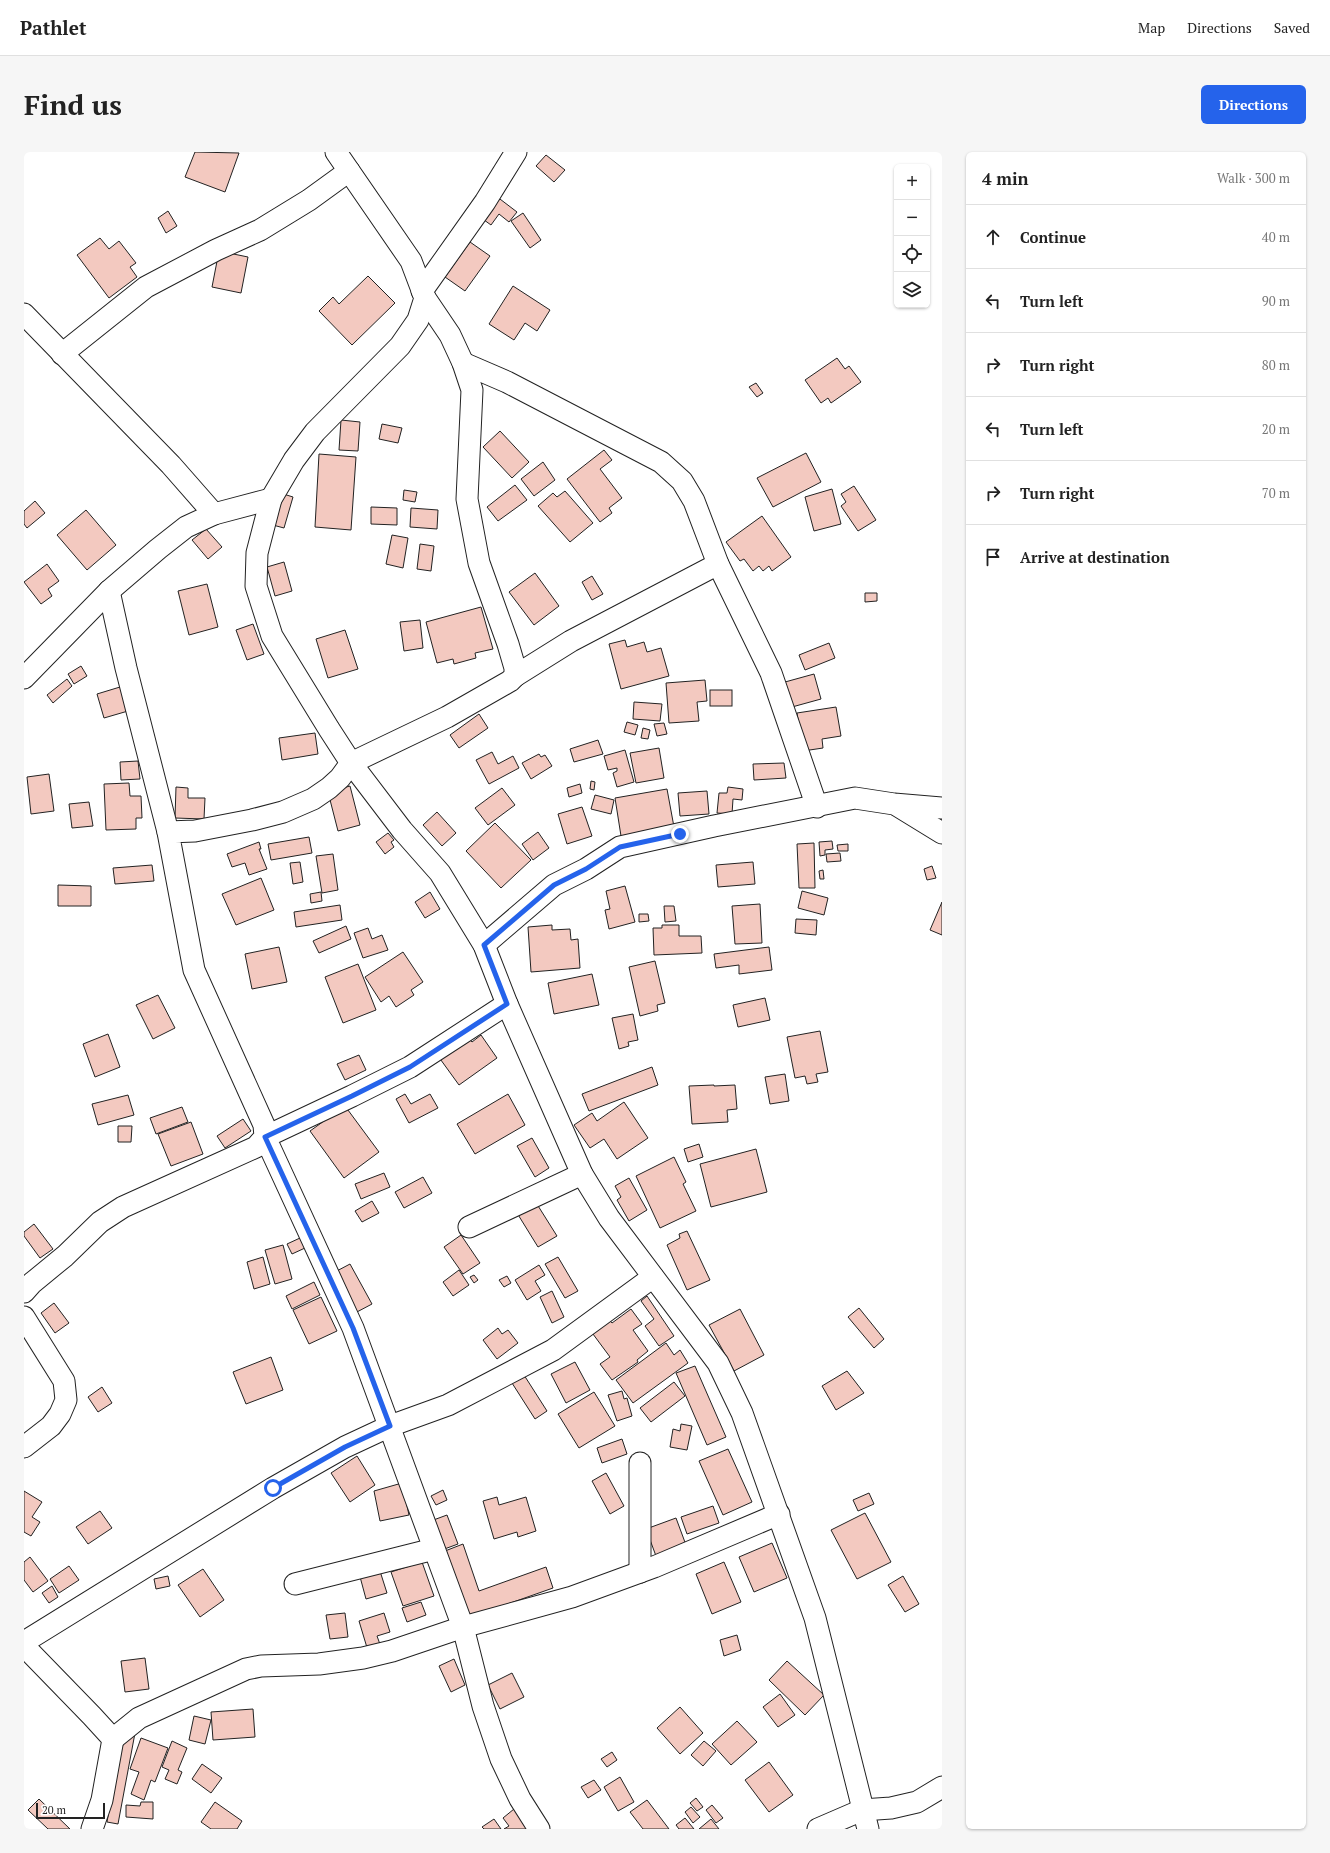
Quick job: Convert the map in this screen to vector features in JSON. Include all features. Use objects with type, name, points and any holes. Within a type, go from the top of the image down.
[{"type":"street","points":[[336,152],[411,260],[423,294],[450,335],[463,363],[472,390],[467,499],[479,563],[508,644],[515,668],[515,676]]},
{"type":"street","points":[[516,152],[485,202],[423,294],[418,320],[400,346],[315,432],[294,460],[271,499],[257,553],[256,586],[272,636],[351,763],[402,830],[440,873],[484,945],[507,1004],[582,1174],[609,1218],[718,1363],[742,1413],[815,1618],[865,1819]]},
{"type":"street","points":[[62,354],[146,287],[216,250],[260,230],[309,200],[349,171]]},
{"type":"street","points":[[24,314],[171,465],[214,514]]},
{"type":"street","points":[[463,363],[507,382],[661,462],[682,481],[694,501],[718,564],[771,673],[817,807]]},
{"type":"street","points":[[24,678],[109,591],[158,548],[186,527],[214,514],[271,499]]},
{"type":"street","points":[[168,832],[195,831],[221,827],[283,812],[313,799],[340,778],[351,763],[447,717],[510,681],[515,676],[592,630],[718,564]]},
{"type":"street","points":[[109,591],[126,668],[168,832],[194,970],[264,1125],[265,1137],[353,1328],[463,1628],[484,1706],[501,1759],[520,1799],[539,1829]]},
{"type":"street","points":[[484,945],[554,885],[586,869],[620,847],[714,826],[817,807],[855,798],[894,804],[942,808]]},
{"type":"street","points":[[894,804],[942,833]]},
{"type":"street","points":[[24,1292],[32,1283],[65,1256],[100,1222],[123,1207],[256,1147],[265,1137],[410,1067],[507,1004]]},
{"type":"street","points":[[469,1227],[582,1174]]},
{"type":"street","points":[[24,1642],[273,1488],[345,1447],[390,1426],[448,1405],[548,1353],[653,1277]]},
{"type":"street","points":[[24,1317],[64,1380],[66,1400],[60,1414],[51,1426],[24,1447]]},
{"type":"street","points":[[640,1463],[640,1572]]},
{"type":"street","points":[[92,1829],[102,1800],[113,1739],[139,1718],[246,1669],[261,1666],[319,1664],[363,1658],[392,1652],[463,1628],[572,1597],[640,1572],[779,1514]]},
{"type":"street","points":[[294,1584],[434,1549]]},
{"type":"street","points":[[24,1646],[113,1739]]},
{"type":"street","points":[[818,1829],[865,1819],[891,1808],[917,1802],[942,1787]]},
{"type":"building","points":[[195,152],[239,153],[225,192],[185,177]]},
{"type":"building","points":[[546,155],[565,170],[554,182],[536,166]]},
{"type":"building","points":[[496,196],[517,212],[509,222],[499,214],[491,225],[480,217]]},
{"type":"building","points":[[168,211],[177,226],[166,233],[158,218]]},
{"type":"building","points":[[523,213],[541,240],[530,248],[511,221]]},
{"type":"building","points":[[100,238],[109,249],[119,241],[136,263],[130,267],[137,277],[109,298],[77,255]]},
{"type":"building","points":[[470,242],[490,256],[465,291],[445,277]]},
{"type":"building","points":[[219,251],[248,257],[241,293],[212,287]]},
{"type":"building","points":[[368,276],[395,303],[352,345],[319,311],[333,297],[339,304]]},
{"type":"building","points":[[513,286],[550,310],[537,331],[525,323],[514,340],[489,324]]},
{"type":"building","points":[[837,358],[845,369],[849,366],[861,382],[831,403],[828,398],[821,403],[805,380]]},
{"type":"building","points":[[756,383],[763,393],[757,397],[749,387]]},
{"type":"building","points":[[341,420],[360,422],[358,451],[339,450]]},
{"type":"building","points":[[382,424],[402,428],[398,443],[379,439]]},
{"type":"building","points":[[500,431],[529,462],[512,478],[483,447]]},
{"type":"building","points":[[604,450],[612,460],[600,469],[622,498],[609,508],[612,513],[600,522],[567,479]]},
{"type":"building","points":[[806,453],[821,482],[773,507],[757,478]]},
{"type":"building","points":[[319,454],[356,457],[351,530],[315,527]]},
{"type":"building","points":[[543,462],[555,480],[534,496],[521,479]]},
{"type":"building","points":[[515,485],[527,500],[498,521],[487,507]]},
{"type":"building","points":[[854,486],[876,520],[858,531],[841,506],[846,502],[841,494]]},
{"type":"building","points":[[832,489],[841,524],[814,531],[805,497]]},
{"type":"building","points":[[404,490],[417,492],[415,502],[403,500]]},
{"type":"building","points":[[565,491],[593,523],[570,542],[538,506],[553,493],[557,497]]},
{"type":"building","points":[[277,492],[293,497],[284,528],[269,524]]},
{"type":"building","points":[[35,501],[45,513],[27,528],[24,524],[24,511]]},
{"type":"building","points":[[371,507],[397,508],[397,525],[371,524]]},
{"type":"building","points":[[411,508],[438,510],[437,529],[410,527]]},
{"type":"building","points":[[86,510],[116,545],[87,570],[57,535]]},
{"type":"building","points":[[762,516],[791,557],[772,571],[769,566],[763,571],[759,566],[753,571],[744,559],[740,561],[726,542]]},
{"type":"building","points":[[206,529],[222,547],[208,559],[192,540]]},
{"type":"building","points":[[392,535],[408,538],[403,568],[386,564]]},
{"type":"building","points":[[420,544],[434,546],[431,571],[417,569]]},
{"type":"building","points":[[284,562],[292,591],[275,596],[267,567]]},
{"type":"building","points":[[47,564],[59,581],[48,589],[52,596],[41,604],[24,582]]},
{"type":"building","points":[[535,573],[559,606],[534,625],[509,592]]},
{"type":"building","points":[[592,576],[603,594],[592,600],[582,582]]},
{"type":"building","points":[[207,584],[218,627],[189,635],[178,591]]},
{"type":"building","points":[[865,593],[877,593],[877,601],[865,602]]},
{"type":"building","points":[[481,607],[493,649],[475,653],[476,658],[454,664],[453,659],[437,663],[426,622]]},
{"type":"building","points":[[420,620],[423,648],[404,651],[400,622]]},
{"type":"building","points":[[253,624],[264,654],[247,660],[236,630]]},
{"type":"building","points":[[345,630],[358,669],[328,678],[316,639]]},
{"type":"building","points":[[625,640],[627,647],[644,642],[647,652],[661,648],[669,676],[621,689],[609,644]]},
{"type":"building","points":[[829,643],[835,658],[805,670],[799,655]]},
{"type":"building","points":[[81,666],[87,676],[74,684],[68,674]]},
{"type":"building","points":[[814,674],[821,699],[792,707],[785,682]]},
{"type":"building","points":[[67,679],[72,686],[53,703],[47,695]]},
{"type":"building","points":[[705,680],[707,701],[697,702],[699,721],[669,723],[666,683]]},
{"type":"building","points":[[120,687],[128,711],[104,718],[97,694]]},
{"type":"building","points":[[710,690],[732,690],[732,706],[710,706]]},
{"type":"building","points":[[634,702],[662,704],[660,721],[633,719]]},
{"type":"building","points":[[836,707],[841,736],[822,739],[823,748],[803,751],[797,713]]},
{"type":"building","points":[[479,714],[488,728],[459,748],[450,735]]},
{"type":"building","points":[[627,722],[638,725],[635,735],[624,732]]},
{"type":"building","points":[[664,723],[667,734],[657,736],[654,724]]},
{"type":"building","points":[[643,728],[650,730],[648,739],[641,738]]},
{"type":"building","points":[[315,733],[318,754],[282,760],[279,738]]},
{"type":"building","points":[[598,740],[603,754],[574,762],[570,749]]},
{"type":"building","points":[[659,748],[664,778],[636,783],[630,753]]},
{"type":"building","points":[[625,750],[634,782],[617,787],[613,773],[617,771],[617,768],[608,770],[604,756]]},
{"type":"building","points":[[492,752],[498,764],[513,756],[519,768],[489,784],[476,760]]},
{"type":"building","points":[[539,754],[541,757],[545,755],[552,766],[531,779],[522,763]]},
{"type":"building","points":[[138,761],[140,779],[121,780],[120,762]]},
{"type":"building","points":[[784,763],[786,778],[754,780],[753,764]]},
{"type":"building","points":[[49,774],[54,811],[31,814],[27,777]]},
{"type":"building","points":[[591,781],[595,782],[594,790],[590,789]]},
{"type":"building","points":[[129,783],[130,796],[141,796],[142,818],[136,818],[136,829],[106,830],[104,784]]},
{"type":"building","points":[[580,784],[582,793],[569,797],[567,788]]},
{"type":"building","points":[[350,786],[360,825],[338,831],[328,792]]},
{"type":"building","points":[[176,787],[188,788],[188,798],[205,798],[204,819],[175,818]]},
{"type":"building","points":[[728,787],[743,789],[742,800],[733,799],[732,814],[717,813],[719,793],[727,793]]},
{"type":"building","points":[[502,788],[515,805],[488,825],[475,808]]},
{"type":"building","points":[[667,789],[674,827],[621,836],[615,798]]},
{"type":"building","points":[[707,791],[709,814],[680,816],[678,793]]},
{"type":"building","points":[[595,795],[614,800],[611,814],[591,809]]},
{"type":"building","points":[[89,802],[93,826],[72,828],[69,804]]},
{"type":"building","points":[[582,807],[592,836],[567,844],[558,814]]},
{"type":"building","points":[[437,812],[456,833],[442,846],[423,825]]},
{"type":"building","points":[[495,823],[531,860],[501,888],[466,851]]},
{"type":"building","points":[[538,832],[549,848],[533,860],[522,844]]},
{"type":"building","points":[[388,833],[394,840],[391,842],[394,847],[385,854],[376,842]]},
{"type":"building","points":[[309,837],[312,853],[271,860],[268,844]]},
{"type":"building","points":[[832,841],[833,849],[825,850],[825,855],[820,856],[819,842]]},
{"type":"building","points":[[259,842],[261,849],[259,849],[267,869],[249,875],[245,863],[232,867],[227,854]]},
{"type":"building","points":[[814,843],[815,888],[799,888],[797,844]]},
{"type":"building","points":[[848,844],[848,851],[838,851],[837,845]]},
{"type":"building","points":[[840,853],[841,861],[827,862],[826,854]]},
{"type":"building","points":[[333,854],[338,890],[322,893],[316,856]]},
{"type":"building","points":[[300,862],[303,882],[293,884],[290,863]]},
{"type":"building","points":[[753,862],[755,884],[718,887],[716,865]]},
{"type":"building","points":[[152,865],[154,881],[115,884],[113,868]]},
{"type":"building","points":[[932,866],[936,878],[927,880],[924,869]]},
{"type":"building","points":[[823,870],[824,879],[820,879],[819,871]]},
{"type":"building","points":[[261,878],[274,910],[236,925],[222,894]]},
{"type":"building","points":[[58,885],[91,886],[91,906],[58,906]]},
{"type":"building","points":[[625,886],[635,922],[609,929],[605,910],[610,909],[606,891]]},
{"type":"building","points":[[802,891],[828,898],[824,915],[798,908]]},
{"type":"building","points":[[321,892],[322,901],[311,903],[310,894]]},
{"type":"building","points":[[430,892],[440,909],[425,918],[415,902]]},
{"type":"building","points":[[942,902],[942,935],[930,930]]},
{"type":"building","points":[[760,904],[762,943],[735,944],[732,906]]},
{"type":"building","points":[[340,905],[342,920],[296,927],[294,912]]},
{"type":"building","points":[[664,906],[674,906],[676,921],[665,922]]},
{"type":"building","points":[[639,914],[648,914],[649,921],[639,922]]},
{"type":"building","points":[[796,919],[817,920],[816,935],[795,933]]},
{"type":"building","points":[[552,925],[552,930],[570,929],[571,940],[578,939],[580,968],[531,972],[528,927]]},
{"type":"building","points":[[662,925],[679,925],[679,936],[701,936],[702,953],[654,955],[653,928],[662,928]]},
{"type":"building","points":[[346,926],[351,939],[319,953],[313,941]]},
{"type":"building","points":[[368,928],[372,939],[382,935],[388,950],[363,958],[354,933]]},
{"type":"building","points":[[279,947],[287,982],[252,989],[245,954]]},
{"type":"building","points":[[769,947],[772,970],[739,974],[739,965],[716,968],[714,954]]},
{"type":"building","points":[[403,952],[423,982],[411,990],[414,995],[396,1007],[389,996],[381,1002],[365,977]]},
{"type":"building","points":[[655,961],[665,1003],[657,1005],[658,1011],[640,1016],[629,967]]},
{"type":"building","points":[[358,964],[376,1010],[343,1023],[325,977]]},
{"type":"building","points":[[592,974],[599,1005],[554,1014],[548,983]]},
{"type":"building","points":[[158,995],[175,1028],[153,1039],[136,1005]]},
{"type":"building","points":[[765,998],[770,1020],[738,1027],[733,1005]]},
{"type":"building","points":[[633,1014],[638,1040],[628,1042],[629,1046],[619,1049],[612,1018]]},
{"type":"building","points":[[820,1031],[828,1072],[816,1074],[818,1082],[807,1084],[805,1076],[795,1078],[787,1037]]},
{"type":"building","points":[[108,1034],[120,1067],[95,1077],[83,1044]]},
{"type":"building","points":[[481,1035],[497,1058],[459,1085],[438,1056],[467,1036],[472,1042]]},
{"type":"building","points":[[359,1055],[366,1070],[345,1080],[337,1064]]},
{"type":"building","points":[[652,1067],[658,1085],[589,1111],[582,1094]]},
{"type":"building","points":[[785,1074],[789,1101],[770,1104],[765,1077]]},
{"type":"building","points":[[735,1085],[737,1109],[727,1110],[728,1122],[692,1124],[689,1086]]},
{"type":"building","points":[[405,1094],[411,1104],[430,1094],[438,1108],[409,1123],[396,1099]]},
{"type":"building","points":[[508,1094],[525,1125],[475,1154],[457,1124]]},
{"type":"building","points":[[128,1095],[134,1115],[98,1125],[92,1104]]},
{"type":"building","points":[[624,1102],[648,1138],[617,1159],[604,1139],[590,1148],[574,1125],[592,1113],[597,1121]]},
{"type":"building","points":[[345,1106],[379,1152],[344,1178],[310,1131]]},
{"type":"building","points":[[182,1107],[188,1122],[156,1134],[150,1118]]},
{"type":"building","points":[[243,1119],[251,1131],[225,1148],[217,1136]]},
{"type":"building","points":[[191,1122],[203,1154],[171,1166],[158,1134]]},
{"type":"building","points":[[118,1126],[132,1126],[131,1142],[118,1142]]},
{"type":"building","points":[[532,1138],[549,1168],[535,1177],[517,1146]]},
{"type":"building","points":[[699,1144],[703,1157],[688,1162],[684,1149]]},
{"type":"building","points":[[756,1149],[767,1192],[711,1207],[700,1164]]},
{"type":"building","points":[[674,1157],[686,1182],[683,1184],[696,1211],[660,1228],[636,1176]]},
{"type":"building","points":[[384,1173],[390,1187],[361,1199],[355,1184]]},
{"type":"building","points":[[423,1177],[432,1193],[404,1208],[395,1192]]},
{"type":"building","points":[[629,1178],[647,1210],[629,1221],[617,1200],[621,1197],[615,1186]]},
{"type":"building","points":[[372,1201],[379,1213],[362,1222],[355,1211]]},
{"type":"building","points":[[535,1201],[557,1236],[538,1247],[517,1213]]},
{"type":"building","points":[[34,1224],[53,1249],[40,1258],[24,1236],[24,1232]]},
{"type":"building","points":[[687,1231],[710,1280],[687,1290],[667,1245],[680,1238],[679,1234]]},
{"type":"building","points":[[461,1235],[480,1263],[463,1274],[444,1247]]},
{"type":"building","points":[[300,1238],[305,1248],[292,1254],[287,1244]]},
{"type":"building","points":[[283,1245],[292,1279],[275,1284],[265,1250]]},
{"type":"building","points":[[263,1257],[270,1284],[254,1289],[247,1262]]},
{"type":"building","points":[[558,1257],[578,1291],[565,1298],[545,1264]]},
{"type":"building","points":[[350,1264],[372,1304],[355,1313],[333,1273]]},
{"type":"building","points":[[539,1265],[545,1275],[535,1281],[541,1291],[527,1300],[515,1280]]},
{"type":"building","points":[[459,1270],[469,1285],[453,1296],[443,1282]]},
{"type":"building","points":[[474,1275],[478,1280],[474,1283],[470,1277]]},
{"type":"building","points":[[507,1276],[511,1283],[504,1287],[499,1280]]},
{"type":"building","points":[[314,1282],[320,1295],[292,1309],[286,1296]]},
{"type":"building","points":[[552,1291],[564,1317],[552,1323],[540,1297]]},
{"type":"building","points":[[647,1296],[674,1336],[659,1346],[645,1326],[654,1319],[641,1301]]},
{"type":"building","points":[[321,1297],[337,1331],[309,1344],[293,1310]]},
{"type":"building","points":[[54,1303],[69,1323],[55,1333],[41,1313]]},
{"type":"building","points":[[859,1308],[884,1339],[874,1348],[848,1317]]},
{"type":"building","points":[[631,1309],[642,1324],[633,1330],[648,1351],[637,1360],[638,1362],[612,1380],[600,1364],[610,1357],[590,1330],[607,1317],[612,1323]]},
{"type":"building","points":[[740,1309],[764,1355],[734,1371],[709,1325]]},
{"type":"building","points":[[498,1328],[502,1334],[508,1330],[518,1343],[497,1359],[483,1340]]},
{"type":"building","points":[[666,1343],[674,1355],[680,1350],[688,1363],[633,1403],[616,1380]]},
{"type":"building","points":[[271,1357],[283,1390],[246,1404],[233,1372]]},
{"type":"building","points":[[575,1362],[590,1390],[566,1403],[551,1374]]},
{"type":"building","points":[[695,1366],[726,1437],[707,1445],[676,1373]]},
{"type":"building","points":[[847,1371],[864,1393],[836,1410],[822,1386]]},
{"type":"building","points":[[524,1375],[547,1411],[535,1419],[512,1383]]},
{"type":"building","points":[[674,1382],[685,1396],[651,1422],[640,1408]]},
{"type":"building","points":[[102,1387],[112,1403],[98,1412],[88,1397]]},
{"type":"building","points":[[622,1391],[624,1399],[627,1398],[632,1416],[617,1421],[608,1395]]},
{"type":"building","points":[[594,1392],[615,1426],[579,1448],[558,1414]]},
{"type":"building","points":[[681,1424],[692,1426],[687,1450],[670,1447],[673,1429],[680,1431]]},
{"type":"building","points":[[622,1439],[627,1454],[602,1463],[597,1448]]},
{"type":"building","points":[[728,1449],[752,1502],[723,1515],[699,1461]]},
{"type":"building","points":[[357,1456],[375,1485],[350,1502],[331,1473]]},
{"type":"building","points":[[606,1473],[624,1506],[610,1514],[592,1481]]},
{"type":"building","points":[[402,1483],[409,1515],[380,1521],[374,1491]]},
{"type":"building","points":[[443,1490],[447,1500],[436,1505],[431,1496]]},
{"type":"building","points":[[24,1491],[42,1502],[32,1517],[40,1522],[31,1536],[24,1532]]},
{"type":"building","points":[[869,1493],[874,1504],[858,1511],[853,1500]]},
{"type":"building","points":[[497,1497],[499,1505],[526,1497],[536,1531],[518,1537],[517,1532],[494,1539],[483,1501]]},
{"type":"building","points":[[713,1506],[719,1523],[687,1534],[681,1517]]},
{"type":"building","points":[[100,1511],[112,1528],[88,1544],[76,1527]]},
{"type":"building","points":[[865,1513],[891,1562],[857,1579],[831,1530]]},
{"type":"building","points":[[447,1515],[458,1544],[439,1551],[428,1522]]},
{"type":"building","points":[[676,1518],[686,1545],[656,1556],[646,1529]]},
{"type":"building","points":[[772,1543],[787,1578],[754,1592],[739,1557]]},
{"type":"building","points":[[463,1544],[479,1591],[546,1567],[553,1588],[468,1618],[445,1551]]},
{"type":"building","points":[[30,1557],[48,1581],[33,1592],[24,1580],[24,1562]]},
{"type":"building","points":[[422,1562],[434,1596],[403,1606],[391,1572]]},
{"type":"building","points":[[724,1562],[741,1602],[712,1614],[696,1574]]},
{"type":"building","points":[[69,1566],[79,1580],[59,1593],[50,1579]]},
{"type":"building","points":[[379,1568],[387,1593],[366,1599],[359,1573]]},
{"type":"building","points":[[203,1569],[224,1600],[200,1617],[178,1585]]},
{"type":"building","points":[[168,1576],[170,1586],[156,1589],[154,1579]]},
{"type":"building","points":[[903,1576],[919,1604],[905,1612],[888,1585]]},
{"type":"building","points":[[52,1586],[58,1597],[49,1603],[42,1593]]},
{"type":"building","points":[[421,1602],[426,1615],[407,1622],[402,1608]]},
{"type":"building","points":[[345,1613],[348,1637],[330,1639],[326,1615]]},
{"type":"building","points":[[384,1613],[390,1632],[377,1636],[381,1647],[368,1651],[359,1621]]},
{"type":"building","points":[[737,1635],[741,1650],[724,1656],[720,1640]]},
{"type":"building","points":[[145,1658],[149,1689],[125,1692],[121,1661]]},
{"type":"building","points":[[454,1659],[465,1685],[451,1692],[439,1666]]},
{"type":"building","points":[[787,1661],[824,1695],[805,1715],[769,1680]]},
{"type":"building","points":[[512,1673],[524,1697],[500,1709],[488,1685]]},
{"type":"building","points":[[780,1694],[795,1715],[778,1727],[763,1707]]},
{"type":"building","points":[[680,1707],[703,1733],[680,1754],[657,1728]]},
{"type":"building","points":[[253,1709],[255,1737],[213,1740],[211,1712]]},
{"type":"building","points":[[194,1716],[211,1720],[205,1744],[189,1740]]},
{"type":"building","points":[[737,1721],[757,1742],[731,1765],[712,1744]]},
{"type":"building","points":[[123,1731],[135,1733],[118,1824],[107,1822]]},
{"type":"building","points":[[141,1738],[168,1748],[155,1782],[151,1780],[144,1800],[131,1794],[139,1772],[130,1769]]},
{"type":"building","points":[[172,1741],[187,1748],[178,1770],[182,1772],[177,1784],[165,1779],[169,1770],[162,1767]]},
{"type":"building","points":[[704,1741],[716,1751],[703,1766],[691,1755]]},
{"type":"building","points":[[612,1752],[617,1760],[607,1767],[601,1759]]},
{"type":"building","points":[[769,1762],[793,1795],[769,1812],[745,1780]]},
{"type":"building","points":[[202,1764],[222,1778],[211,1793],[192,1779]]},
{"type":"building","points":[[620,1777],[634,1802],[618,1811],[604,1787]]},
{"type":"building","points":[[594,1780],[601,1790],[588,1798],[581,1787]]},
{"type":"building","points":[[696,1798],[703,1807],[697,1811],[690,1803]]},
{"type":"building","points":[[39,1799],[70,1829],[48,1829],[28,1810]]},
{"type":"building","points":[[647,1800],[669,1829],[643,1829],[630,1812]]},
{"type":"building","points":[[141,1802],[153,1802],[153,1819],[126,1817],[126,1805],[140,1806]]},
{"type":"building","points":[[215,1802],[242,1821],[237,1829],[211,1829],[201,1822]]},
{"type":"building","points":[[712,1805],[723,1818],[716,1823],[706,1810]]},
{"type":"building","points":[[691,1807],[700,1817],[693,1823],[685,1812]]},
{"type":"building","points":[[514,1809],[528,1829],[504,1829],[509,1826],[503,1818]]},
{"type":"building","points":[[685,1818],[694,1829],[679,1829],[676,1825]]},
{"type":"building","points":[[494,1819],[501,1829],[484,1829],[482,1827]]},
{"type":"building","points":[[711,1819],[719,1829],[699,1829]]},
{"type":"route","points":[[273,1488],[345,1447],[390,1426],[353,1328],[265,1137],[410,1067],[507,1004],[484,945],[554,885],[586,869],[620,847],[680,834]]}]
